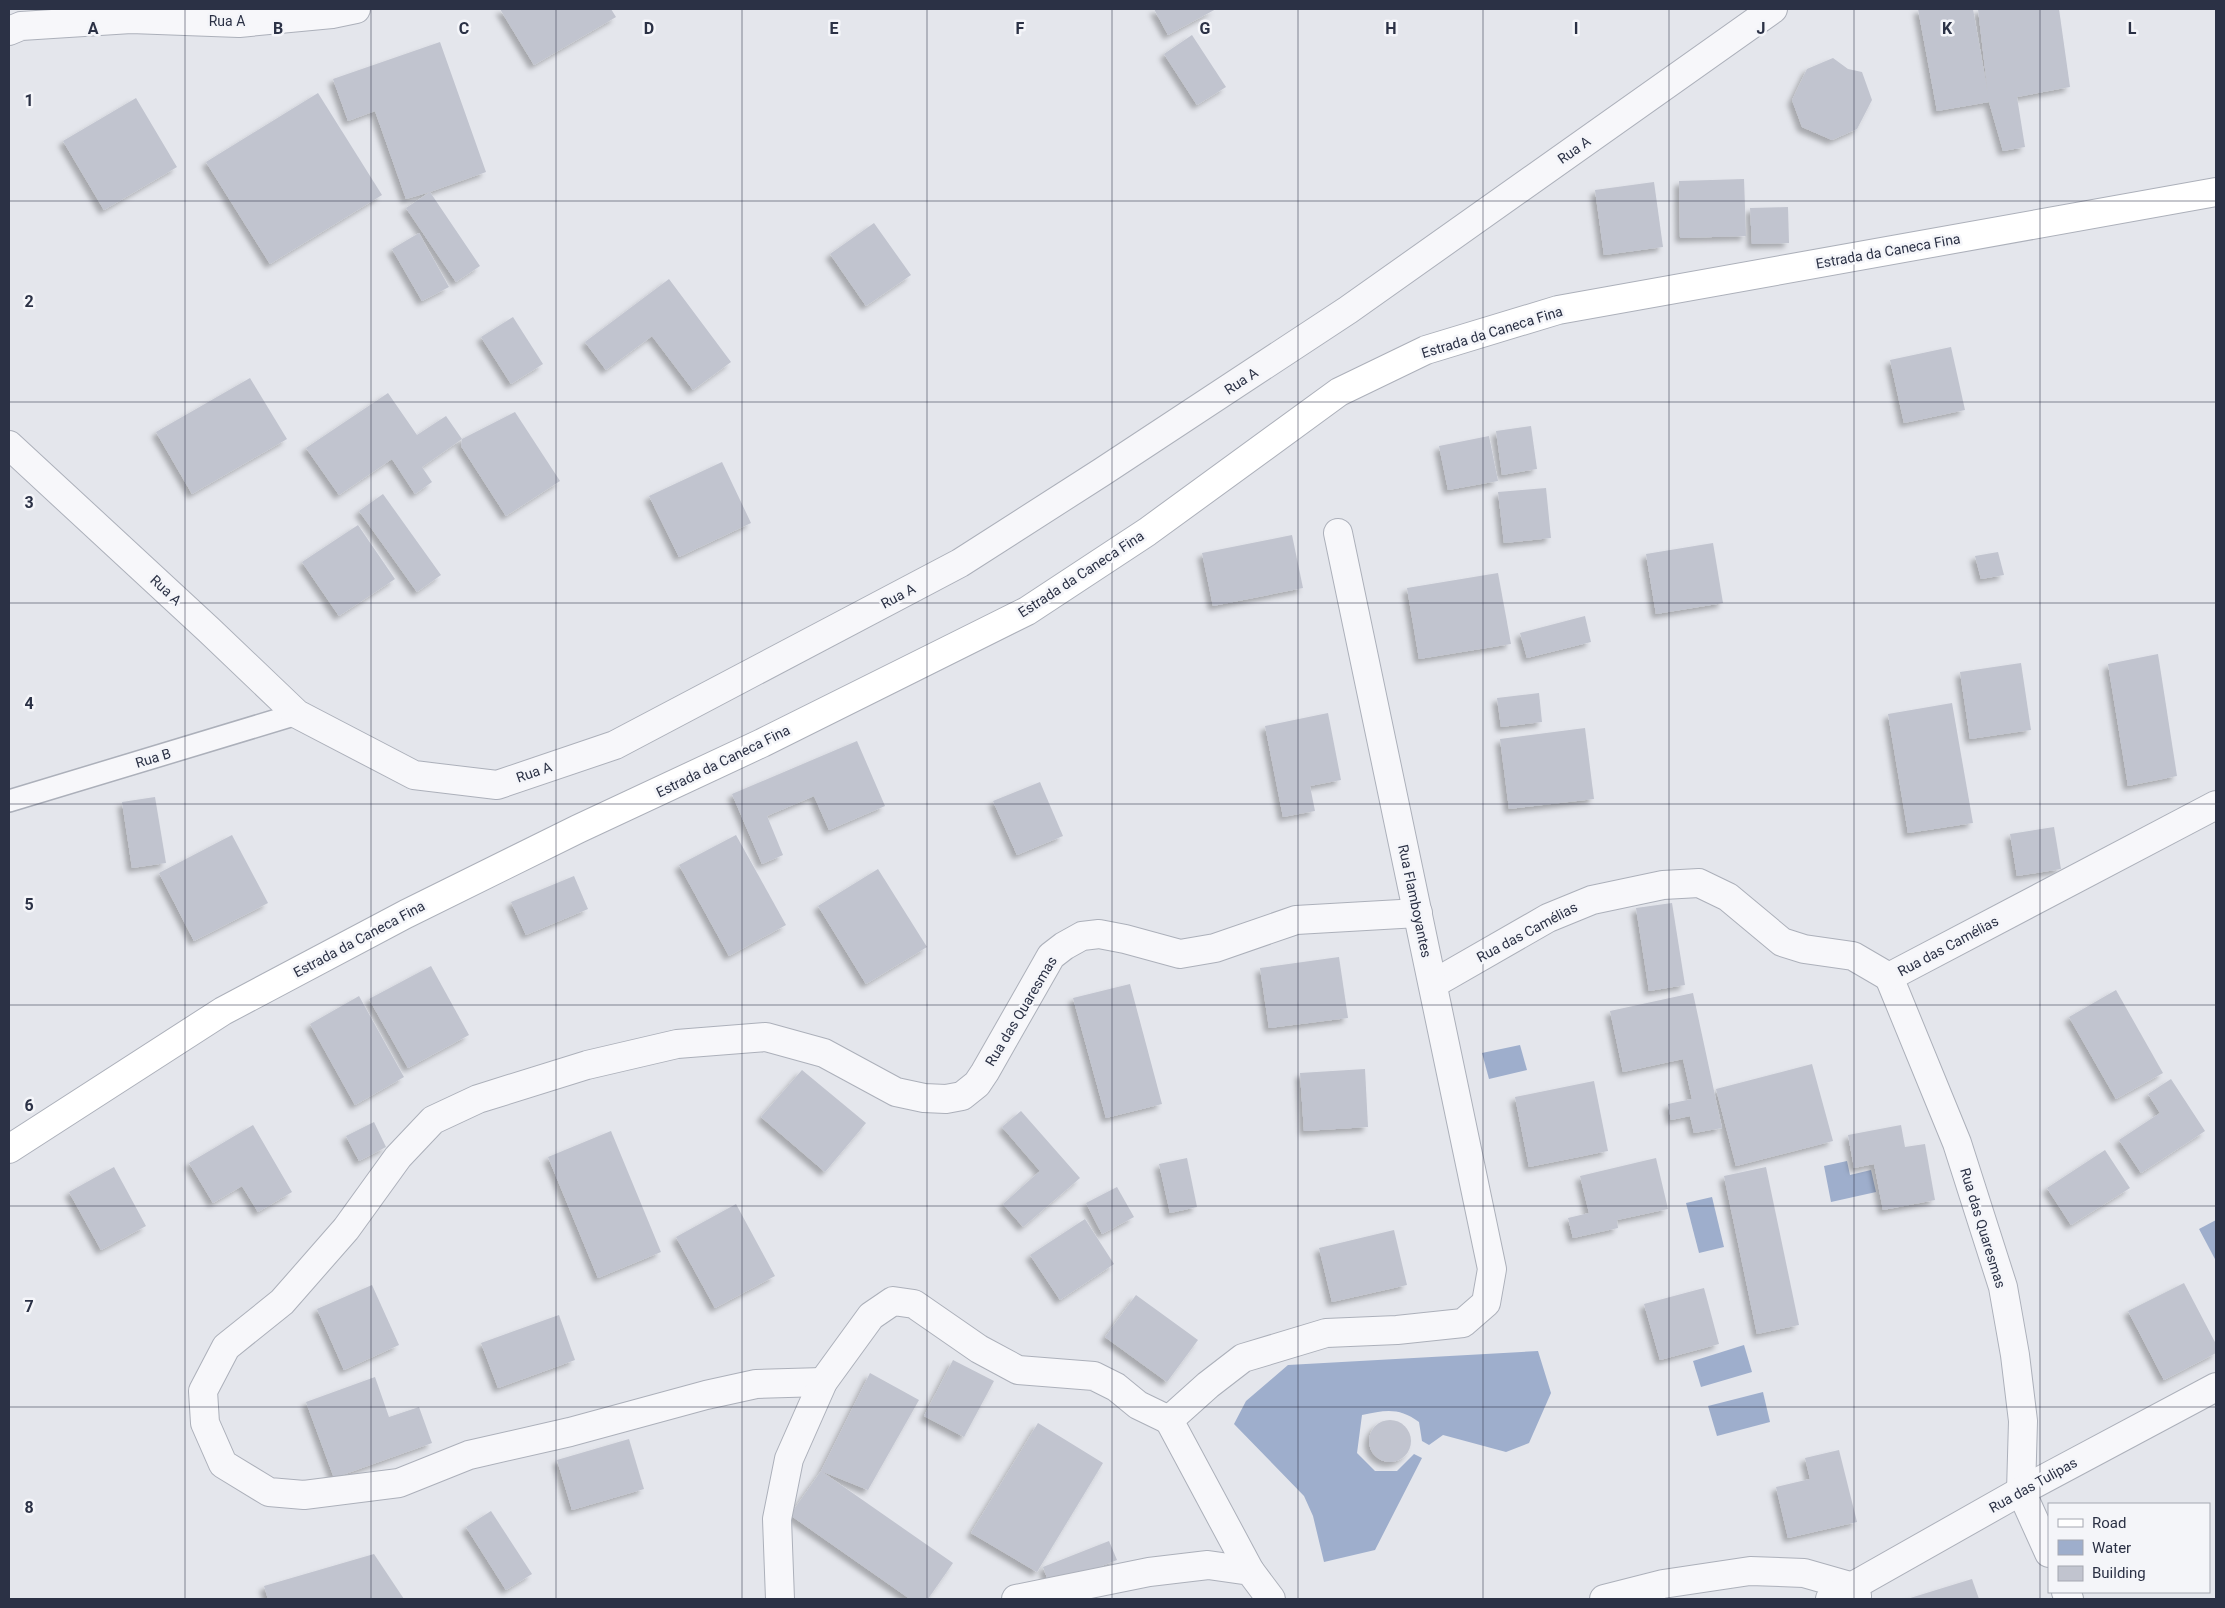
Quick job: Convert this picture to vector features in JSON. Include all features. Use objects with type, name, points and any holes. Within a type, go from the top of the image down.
[{"type":"street","name":"Rua A","points":[[9,31],[20,26],[131,19],[239,23],[332,14],[356,9]]},
{"type":"street","name":"Rua A","points":[[9,445],[297,714],[414,775],[497,786],[615,744],[977,553],[1348,310],[1773,9]]},
{"type":"street","name":"Estrada da Caneca Fina","points":[[9,1149],[223,1011],[406,914],[762,743],[1026,611],[1147,532],[1339,392],[1426,350],[1558,310],[2216,192]]},
{"type":"street","name":"Rua Flamboyantes","points":[[1168,1420],[1243,1358],[1326,1333],[1398,1330],[1464,1323],[1486,1303],[1492,1269],[1338,533]]},
{"type":"street","name":"Rua das Camélias","points":[[1433,984],[1548,918],[1592,900],[1663,885],[1700,883],[1728,897],[1782,942],[1804,949],[1854,956],[1889,977],[2216,805]]},
{"type":"street","name":"Rua das Quaresmas","points":[[823,1382],[756,1384],[723,1391],[570,1432],[469,1455],[399,1483],[304,1495],[269,1492],[223,1464],[205,1423],[203,1391],[226,1347],[282,1302],[346,1230],[398,1157],[433,1120],[478,1099],[587,1065],[677,1044],[766,1037],[824,1053],[896,1092],[924,1098],[946,1099],[962,1096],[977,1084],[1051,956],[1082,936],[1099,934],[1126,938],[1180,954],[1215,948],[1296,920],[1418,913]]},
{"type":"street","name":"Rua das Quaresmas","points":[[1889,977],[1957,1143],[2002,1287],[2015,1356],[2023,1421],[2021,1491]]},
{"type":"street","points":[[780,1599],[778,1518],[789,1459],[823,1382],[871,1316],[894,1301],[914,1304],[979,1349],[1018,1370],[1094,1376],[1116,1387],[1138,1405],[1168,1420],[1250,1571],[1271,1599]]},
{"type":"street","name":"Rua das Tulipas","points":[[1847,1595],[2021,1491],[2216,1387]]},
{"type":"street","points":[[2021,1491],[2048,1551]]},
{"type":"street","points":[[1016,1599],[1149,1572],[1208,1564],[1250,1571]]},
{"type":"street","points":[[1604,1599],[1663,1584],[1750,1571],[1804,1573],[1847,1595]]},
{"type":"lane","name":"Rua B","points":[[9,802],[297,714]]},
{"type":"water","points":[[1520,1045],[1527,1070],[1489,1079],[1482,1053]]},
{"type":"water","points":[[1847,1161],[1850,1175],[1871,1170],[1876,1192],[1831,1202],[1824,1166]]},
{"type":"water","points":[[1712,1197],[1724,1247],[1699,1253],[1686,1203]]},
{"type":"water","points":[[2216,1220],[2216,1261],[2199,1229]]},
{"type":"water","points":[[1744,1345],[1752,1372],[1701,1387],[1693,1361]]},
{"type":"water","points":[[1538,1351],[1551,1393],[1529,1443],[1506,1452],[1443,1435],[1429,1445],[1422,1441],[1419,1422],[1412,1417],[1392,1411],[1362,1415],[1357,1453],[1375,1471],[1397,1471],[1414,1454],[1422,1458],[1375,1550],[1324,1562],[1313,1516],[1304,1496],[1234,1424],[1246,1401],[1288,1365]]},
{"type":"water","points":[[1763,1392],[1770,1422],[1717,1436],[1708,1406]]},
{"type":"building","points":[[500,9],[611,9],[616,17],[534,65]]},
{"type":"building","points":[[1154,9],[1216,9],[1168,35]]},
{"type":"building","points":[[1918,9],[1973,9],[1988,94],[1978,9],[2059,9],[2070,87],[2017,97],[2025,147],[2003,151],[1989,102],[1937,111]]},
{"type":"building","points":[[1192,35],[1226,87],[1197,105],[1164,54]]},
{"type":"building","points":[[440,42],[486,172],[406,199],[375,111],[348,121],[333,79]]},
{"type":"building","points":[[1833,58],[1848,69],[1862,72],[1872,100],[1857,129],[1832,140],[1802,127],[1792,100],[1807,69]]},
{"type":"building","points":[[318,93],[382,195],[270,264],[206,162]]},
{"type":"building","points":[[136,98],[177,167],[104,210],[63,141]]},
{"type":"building","points":[[1744,179],[1746,236],[1680,238],[1679,181]]},
{"type":"building","points":[[1654,182],[1663,247],[1604,255],[1595,190]]},
{"type":"building","points":[[430,192],[480,266],[456,282],[406,208]]},
{"type":"building","points":[[1788,207],[1789,243],[1752,244],[1750,208]]},
{"type":"building","points":[[874,223],[911,275],[866,306],[830,254]]},
{"type":"building","points":[[419,233],[449,287],[422,301],[392,249]]},
{"type":"building","points":[[669,279],[731,362],[693,390],[652,336],[606,370],[585,342]]},
{"type":"building","points":[[513,317],[543,364],[511,384],[481,337]]},
{"type":"building","points":[[1951,347],[1965,410],[1904,423],[1890,360]]},
{"type":"building","points":[[250,378],[287,439],[192,494],[156,432]]},
{"type":"building","points":[[388,393],[417,435],[446,416],[462,439],[422,467],[432,482],[415,494],[392,459],[339,495],[306,448]]},
{"type":"building","points":[[515,412],[560,481],[506,516],[461,446],[462,439]]},
{"type":"building","points":[[1531,426],[1537,469],[1502,475],[1496,431]]},
{"type":"building","points":[[1489,436],[1498,481],[1448,490],[1439,446]]},
{"type":"building","points":[[722,462],[751,523],[679,557],[649,496]]},
{"type":"building","points":[[1546,488],[1551,538],[1504,543],[1498,492]]},
{"type":"building","points":[[383,494],[441,575],[417,592],[359,511]]},
{"type":"building","points":[[358,525],[395,579],[339,616],[302,562]]},
{"type":"building","points":[[1292,535],[1303,588],[1213,606],[1202,553]]},
{"type":"building","points":[[1713,543],[1723,603],[1656,614],[1646,554]]},
{"type":"building","points":[[1998,552],[2004,575],[1981,579],[1975,556]]},
{"type":"building","points":[[1498,573],[1511,644],[1419,659],[1407,588]]},
{"type":"building","points":[[1585,616],[1591,642],[1527,658],[1520,633]]},
{"type":"building","points":[[2158,654],[2177,776],[2128,786],[2108,664]]},
{"type":"building","points":[[2021,663],[2031,730],[1970,739],[1960,672]]},
{"type":"building","points":[[1539,693],[1542,722],[1501,727],[1497,698]]},
{"type":"building","points":[[1952,703],[1973,823],[1908,833],[1888,714]]},
{"type":"building","points":[[1328,713],[1341,780],[1310,786],[1315,811],[1283,817],[1265,726]]},
{"type":"building","points":[[1585,728],[1594,799],[1509,809],[1500,739]]},
{"type":"building","points":[[857,741],[885,806],[829,830],[814,796],[767,816],[783,855],[762,864],[732,794]]},
{"type":"building","points":[[1040,782],[1063,836],[1017,855],[993,801]]},
{"type":"building","points":[[155,797],[166,863],[132,868],[122,802]]},
{"type":"building","points":[[2054,827],[2061,869],[2017,876],[2010,834]]},
{"type":"building","points":[[232,835],[268,903],[194,941],[159,873]]},
{"type":"building","points":[[736,835],[786,925],[729,956],[679,865]]},
{"type":"building","points":[[878,869],[927,947],[866,984],[818,906]]},
{"type":"building","points":[[574,876],[588,909],[526,935],[511,902]]},
{"type":"building","points":[[1672,903],[1685,985],[1649,991],[1636,908]]},
{"type":"building","points":[[1339,957],[1348,1018],[1269,1028],[1260,968]]},
{"type":"building","points":[[431,966],[469,1035],[408,1068],[369,999]]},
{"type":"building","points":[[1130,984],[1162,1104],[1106,1118],[1073,998]]},
{"type":"building","points":[[2116,990],[2163,1073],[2116,1099],[2069,1017]]},
{"type":"building","points":[[1693,993],[1722,1128],[1694,1133],[1690,1116],[1671,1120],[1668,1104],[1692,1099],[1683,1059],[1623,1072],[1610,1011]]},
{"type":"building","points":[[359,996],[404,1077],[355,1105],[310,1024]]},
{"type":"building","points":[[1812,1064],[1833,1141],[1736,1166],[1716,1089]]},
{"type":"building","points":[[1365,1069],[1368,1127],[1304,1131],[1300,1073]]},
{"type":"building","points":[[802,1070],[866,1123],[825,1172],[761,1117]]},
{"type":"building","points":[[2171,1079],[2205,1131],[2141,1173],[2119,1140],[2160,1113],[2148,1094]]},
{"type":"building","points":[[1594,1081],[1608,1151],[1529,1167],[1515,1097]]},
{"type":"building","points":[[1021,1111],[1080,1178],[1023,1227],[1003,1204],[1040,1171],[1002,1127]]},
{"type":"building","points":[[374,1122],[386,1147],[359,1161],[346,1136]]},
{"type":"building","points":[[253,1125],[292,1192],[258,1212],[242,1186],[213,1203],[189,1163]]},
{"type":"building","points":[[1901,1125],[1905,1147],[1925,1144],[1935,1200],[1883,1210],[1874,1164],[1854,1168],[1848,1135]]},
{"type":"building","points":[[611,1131],[661,1252],[598,1278],[548,1157]]},
{"type":"building","points":[[2105,1150],[2130,1188],[2071,1225],[2047,1188]]},
{"type":"building","points":[[1187,1158],[1197,1207],[1170,1213],[1159,1164]]},
{"type":"building","points":[[1656,1158],[1668,1209],[1617,1220],[1618,1228],[1573,1238],[1568,1218],[1589,1213],[1580,1176]]},
{"type":"building","points":[[114,1167],[146,1226],[101,1250],[69,1192]]},
{"type":"building","points":[[1766,1167],[1799,1325],[1757,1334],[1724,1176]]},
{"type":"building","points":[[1117,1187],[1134,1217],[1102,1234],[1086,1203]]},
{"type":"building","points":[[736,1204],[775,1276],[715,1308],[676,1237]]},
{"type":"building","points":[[1085,1219],[1114,1264],[1060,1300],[1030,1255]]},
{"type":"building","points":[[1394,1230],[1407,1285],[1332,1302],[1319,1248]]},
{"type":"building","points":[[2184,1283],[2216,1344],[2216,1353],[2164,1380],[2128,1311]]},
{"type":"building","points":[[372,1285],[399,1345],[344,1370],[317,1309]]},
{"type":"building","points":[[1704,1288],[1719,1344],[1660,1360],[1644,1304]]},
{"type":"building","points":[[1136,1295],[1198,1340],[1167,1382],[1105,1337]]},
{"type":"building","points":[[559,1315],[575,1360],[498,1388],[481,1343]]},
{"type":"building","points":[[953,1360],[994,1381],[964,1437],[924,1416]]},
{"type":"building","points":[[870,1373],[919,1400],[868,1490],[821,1471]]},
{"type":"building","points":[[375,1377],[389,1417],[419,1407],[432,1443],[334,1478],[306,1402]]},
{"type":"building","points":[[1390,1420],[1405,1426],[1411,1441],[1405,1456],[1390,1462],[1375,1456],[1369,1441],[1375,1426]]},
{"type":"building","points":[[1038,1423],[1103,1463],[1037,1572],[971,1533]]},
{"type":"building","points":[[629,1439],[644,1489],[572,1510],[557,1460]]},
{"type":"building","points":[[1839,1450],[1857,1522],[1788,1538],[1776,1487],[1810,1479],[1805,1458]]},
{"type":"building","points":[[821,1471],[953,1563],[928,1599],[910,1599],[790,1515]]},
{"type":"building","points":[[491,1511],[532,1574],[506,1590],[466,1527]]},
{"type":"building","points":[[1109,1541],[1117,1560],[1050,1586],[1043,1567]]},
{"type":"building","points":[[374,1554],[404,1599],[268,1599],[264,1586]]},
{"type":"building","points":[[1972,1579],[1979,1599],[1907,1599]]}]
